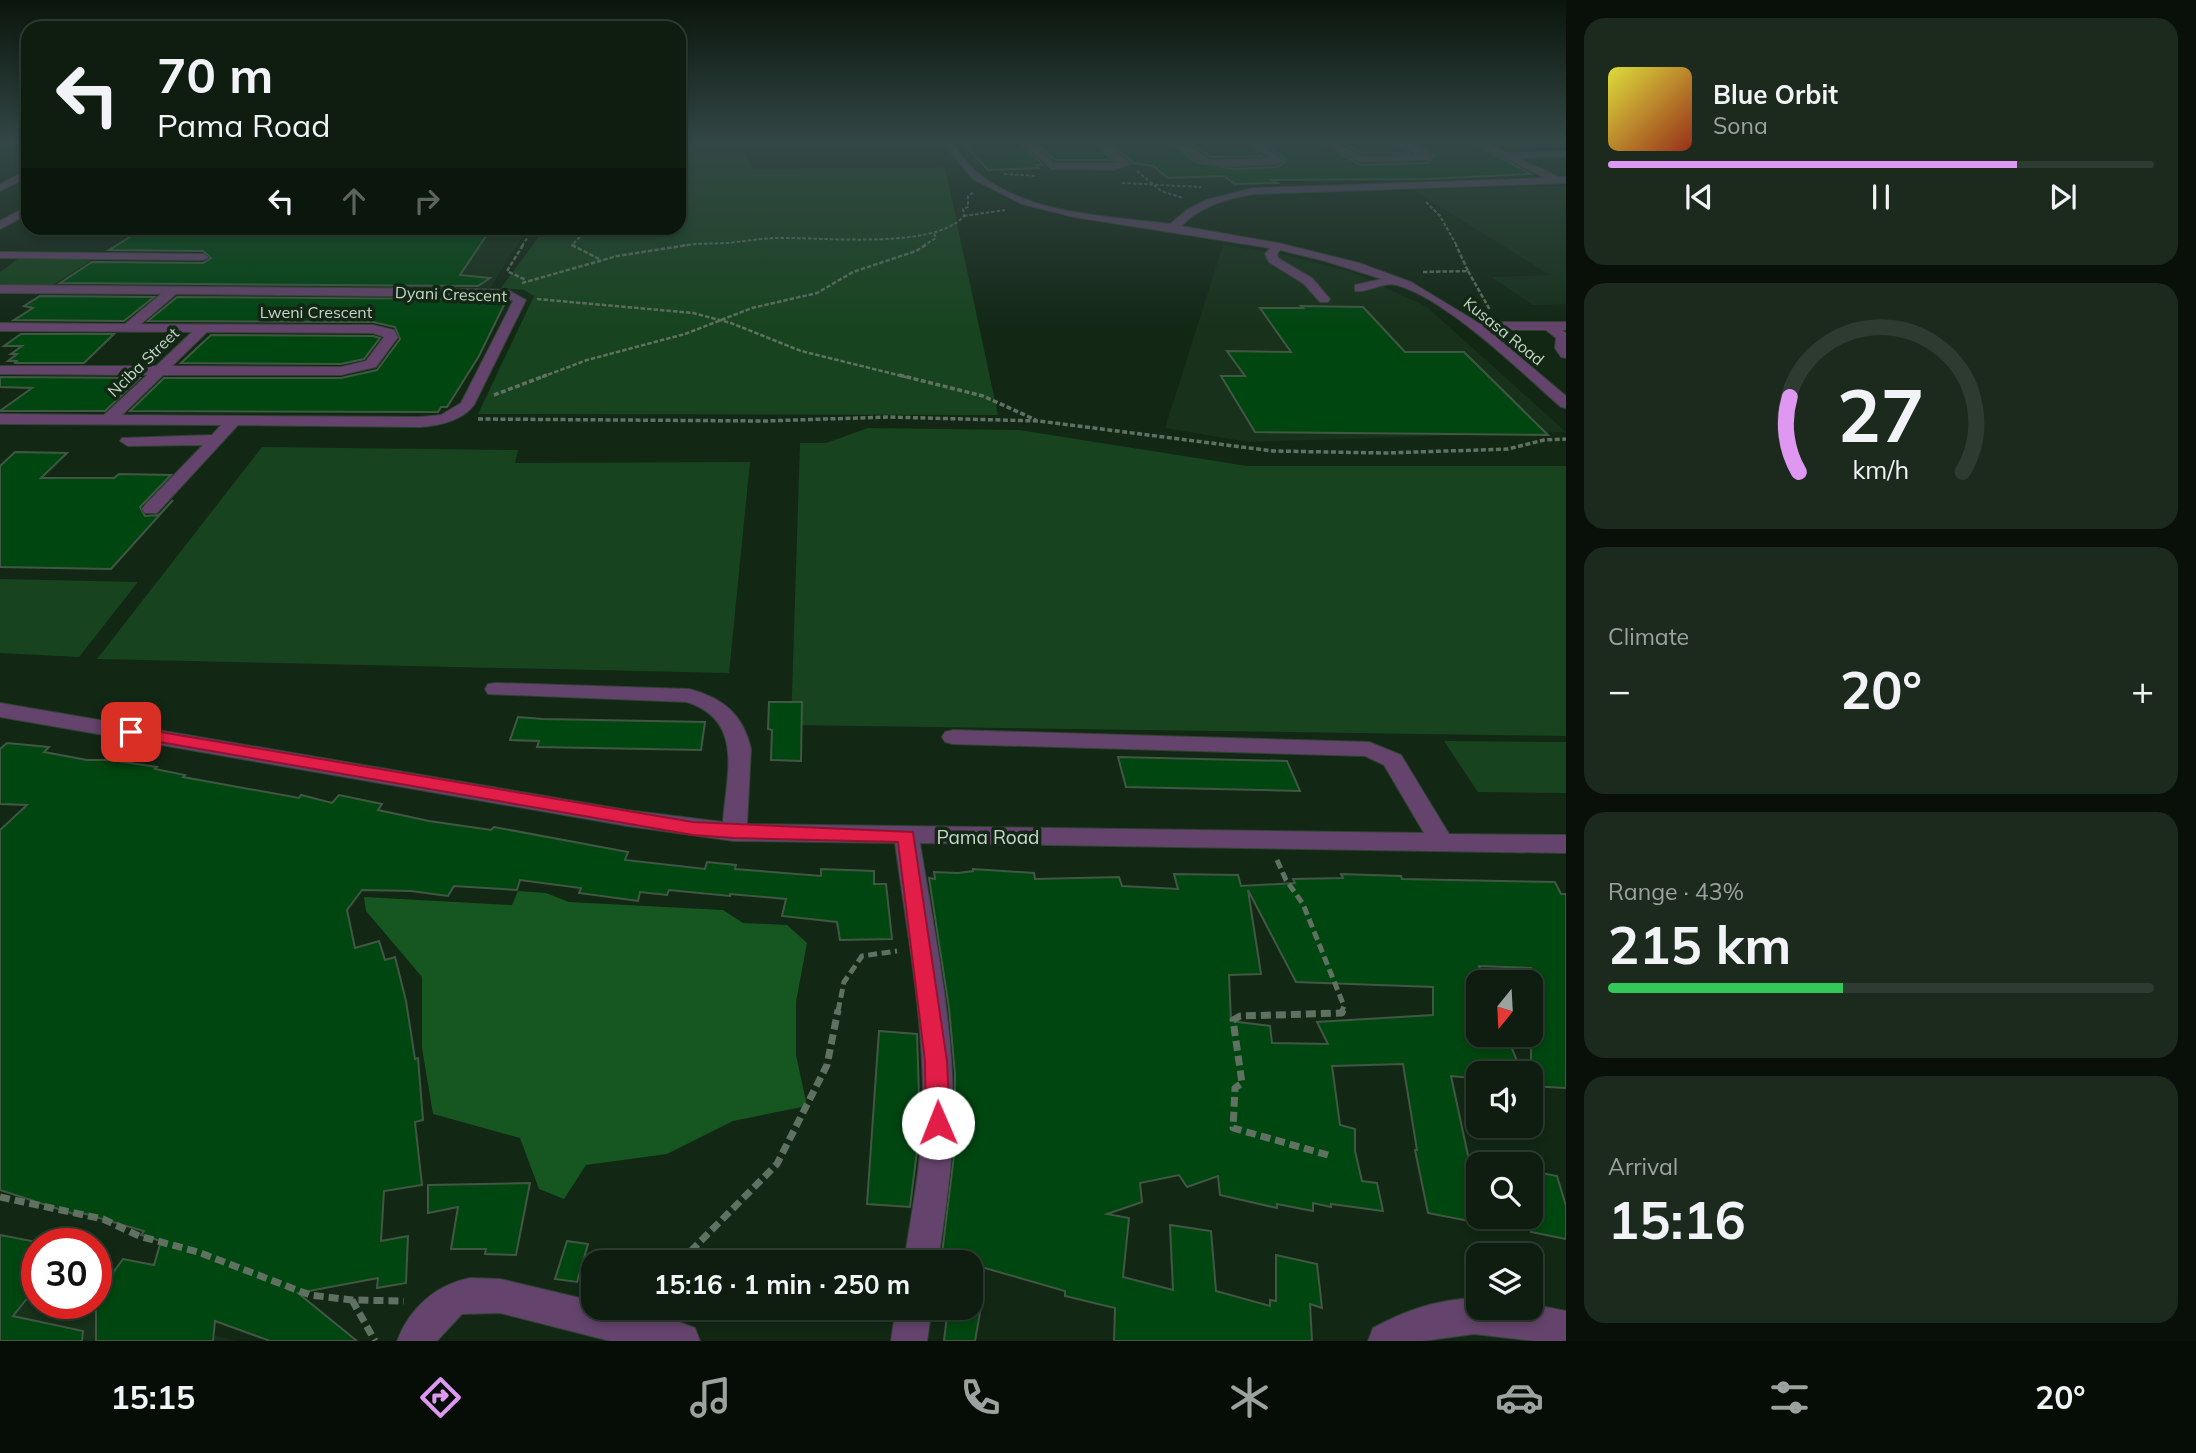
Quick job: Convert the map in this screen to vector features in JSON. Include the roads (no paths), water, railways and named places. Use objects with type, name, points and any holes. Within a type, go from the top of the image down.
[{"type":"street","name":"Kusasa Road","points":[[1043,205],[1060,210],[1278,246],[1396,280],[1440,302],[1476,326],[1566,404]]},
{"type":"street","points":[[1172,228],[1202,205]]},
{"type":"street","points":[[0,226],[21,213]]},
{"type":"street","points":[[0,226],[19,227]]},
{"type":"street","points":[[77,256],[140,235]]},
{"type":"street","points":[[1278,246],[1271,254],[1273,260],[1308,281],[1324,299]]},
{"type":"street","points":[[0,256],[203,257]]},
{"type":"street","points":[[0,267],[17,256]]},
{"type":"street","points":[[1359,288],[1396,280]]},
{"type":"street","name":"Dyani Crescent","points":[[0,289],[503,293],[520,300],[467,405],[450,418],[421,422],[233,422]]},
{"type":"street","points":[[127,328],[174,290]]},
{"type":"street","points":[[1476,326],[1566,326]]},
{"type":"street","points":[[1549,326],[1563,337],[1562,348],[1566,354]]},
{"type":"street","name":"Lweni Crescent","points":[[0,327],[373,329],[389,333],[391,337],[377,359],[355,370],[0,369]]},
{"type":"street","name":"Nciba Street","points":[[108,420],[203,329]]},
{"type":"street","points":[[0,419],[233,422]]},
{"type":"street","points":[[151,509],[233,422]]},
{"type":"street","points":[[128,441],[215,440]]},
{"type":"street","points":[[496,689],[689,696],[719,707],[734,727],[740,749],[734,832]]},
{"type":"street","name":"Pama Road","points":[[0,710],[627,818],[734,832],[1566,844]]},
{"type":"street","points":[[953,737],[1369,748],[1392,760],[1442,842]]},
{"type":"street","points":[[906,836],[936,1061],[938,1105],[934,1176],[923,1250]]},
{"type":"street","points":[[415,1341],[428,1322],[454,1297],[476,1293],[500,1296],[682,1341]]},
{"type":"street","points":[[1386,1341],[1398,1332],[1447,1317],[1503,1317],[1566,1329]]},
{"type":"street","points":[[909,1341],[912,1320]]}]
